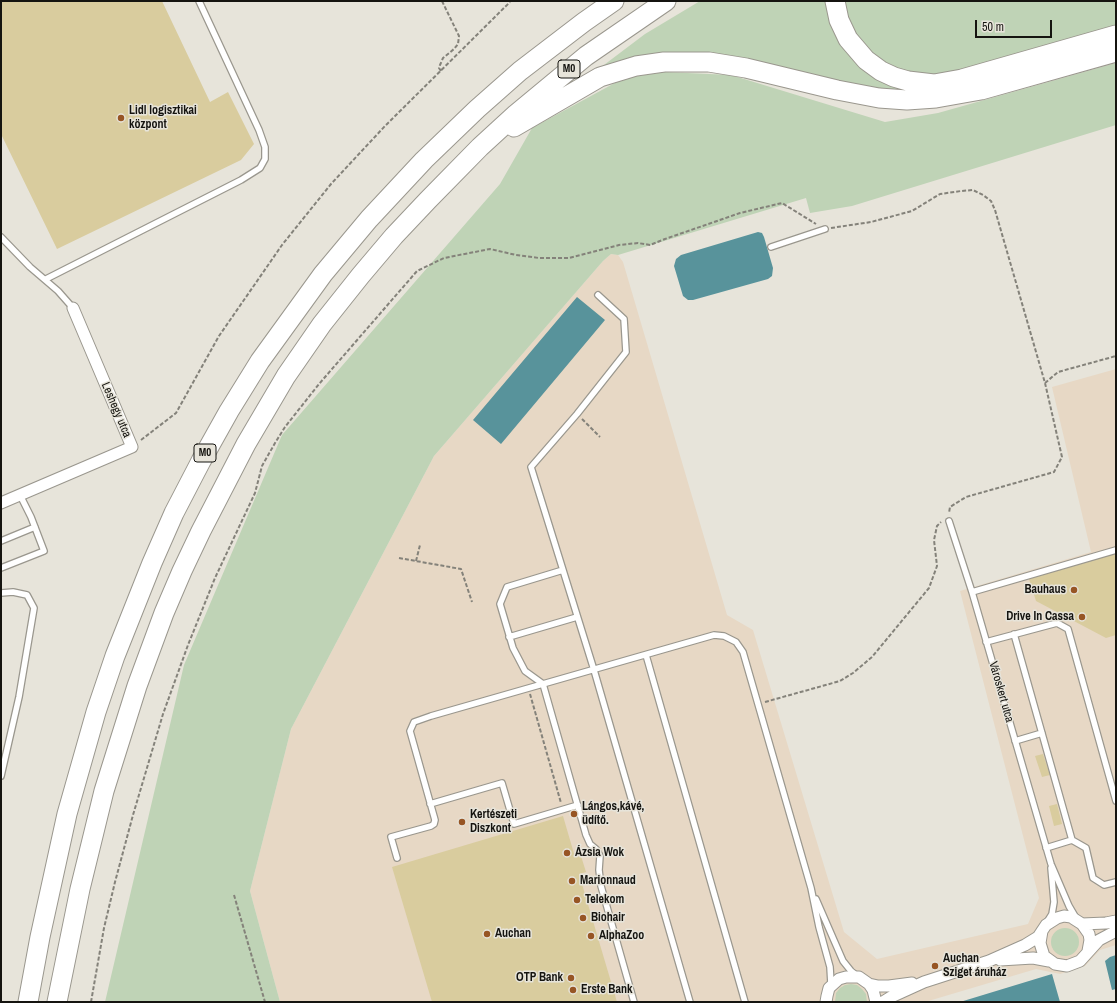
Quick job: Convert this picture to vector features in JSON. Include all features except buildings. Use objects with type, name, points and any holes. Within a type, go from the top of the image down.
[{"type":"highway","name":"M0","points":[[28,1002],[40,937],[67,814],[96,712],[115,656],[152,563],[174,513],[200,461],[229,411],[260,361],[323,274],[368,219],[424,160],[477,109],[520,71],[614,1]]},
{"type":"highway","name":"M0","points":[[57,1002],[80,888],[104,791],[137,686],[182,570],[220,493],[286,376],[322,324],[394,236],[480,147],[516,114],[586,56],[666,1]]},
{"type":"highway","points":[[835,1],[839,20],[848,39],[866,60],[881,71],[908,81],[934,84],[962,79],[1116,35]]},
{"type":"highway","points":[[480,147],[600,76],[636,66],[670,62],[709,62],[746,68],[837,90],[879,98],[907,100],[936,98],[981,90],[1116,52]]},
{"type":"street","name":"Leshegy utca","points":[[1,503],[132,447],[73,308]]},
{"type":"street","points":[[883,1002],[924,982],[989,961],[1033,942],[1051,921],[1057,918],[1071,917],[1080,922],[1106,923],[1116,921]]},
{"type":"street","points":[[1080,922],[1088,934],[1088,951]]},
{"type":"street","points":[[1044,928],[1040,943],[1041,950],[1049,961]]},
{"type":"street","points":[[989,961],[1028,958],[1049,961],[1061,966],[1074,965],[1084,957],[1099,940],[1116,931]]},
{"type":"street","points":[[826,1002],[829,988],[839,979],[846,976],[859,977],[869,984],[874,990],[876,1002]]},
{"type":"street","points":[[869,984],[889,986],[924,982]]},
{"type":"lane","points":[[46,279],[241,180],[260,168],[265,159],[265,147],[259,130],[199,1]]},
{"type":"lane","points":[[771,247],[825,229]]},
{"type":"lane","points":[[1,237],[30,267],[46,279],[73,308]]},
{"type":"lane","points":[[598,295],[624,319],[626,352],[577,414],[531,467],[594,670],[690,1002]]},
{"type":"lane","points":[[1,568],[44,551],[20,495]]},
{"type":"lane","name":"Városkert utca","points":[[948,521],[972,592],[1051,864],[1069,906],[1080,922]]},
{"type":"lane","points":[[1,541],[35,527]]},
{"type":"lane","points":[[972,592],[1116,550]]},
{"type":"lane","points":[[563,570],[507,587],[500,604],[513,648],[525,671],[544,684],[590,844],[596,849],[600,856],[599,870],[601,886],[634,1002]]},
{"type":"lane","points":[[1,593],[13,592],[27,595],[34,608],[19,697],[1,776]]},
{"type":"lane","points":[[509,637],[578,617]]},
{"type":"lane","points":[[986,642],[1057,624],[1068,629],[1116,801]]},
{"type":"lane","points":[[1014,634],[1072,840],[1086,848],[1093,878],[1104,885],[1116,882]]},
{"type":"lane","points":[[397,858],[391,837],[434,824],[435,820],[410,731],[414,722],[714,635],[724,636],[736,642],[743,652],[811,888],[830,967],[832,982],[829,988]]},
{"type":"lane","points":[[646,655],[745,1002]]},
{"type":"lane","points":[[1015,740],[1042,733]]},
{"type":"lane","points":[[430,804],[502,783],[514,824],[578,805]]},
{"type":"lane","points":[[1046,848],[1072,840]]},
{"type":"lane","name":"Városkert utca","points":[[1044,928],[1052,914],[1054,902],[1051,864]]},
{"type":"lane","points":[[811,888],[843,961],[851,971],[859,977]]},
{"type":"path","points":[[441,71],[439,68],[443,58],[458,44],[459,36],[442,1]]},
{"type":"path","points":[[132,447],[176,413],[219,336],[282,245],[332,184],[385,126],[510,2]]},
{"type":"path","points":[[91,1002],[104,928],[115,882],[163,714],[204,604],[255,493],[262,466],[285,427],[314,390],[417,271],[444,258],[490,248],[516,255],[540,258],[569,258],[619,245],[638,243],[650,245],[665,238],[740,213],[782,203],[825,229],[871,222],[912,211],[940,194],[973,190],[983,194],[991,201],[995,210],[1045,384],[1062,456],[1054,472],[966,497],[950,507],[948,521]]},
{"type":"path","points":[[1045,384],[1058,372],[1116,356]]},
{"type":"path","points":[[577,414],[600,437]]},
{"type":"path","points":[[758,703],[840,681],[853,673],[872,657],[929,588],[937,566],[934,540],[937,526],[949,513]]},
{"type":"path","points":[[416,561],[420,545]]},
{"type":"path","points":[[399,558],[461,569],[472,602]]},
{"type":"path","points":[[528,688],[563,810]]},
{"type":"path","points":[[234,895],[265,1002]]},
{"type":"shaded area","points":[[611,254],[618,255],[623,262],[727,615],[753,630],[844,932],[877,959],[1028,924],[1039,898],[960,591],[1091,552],[1052,387],[1116,369],[1116,945],[1100,950],[1085,966],[1060,974],[1036,969],[925,1002],[280,1002],[250,891],[291,729],[434,456],[603,261]]},
{"type":"green space","points":[[700,1],[828,1],[841,45],[912,91],[888,93],[721,54],[596,71],[645,34]]},
{"type":"green space","points":[[841,1],[1116,1],[1116,26],[933,78],[898,73],[852,38]]},
{"type":"green space","points":[[1116,63],[1116,125],[852,206],[810,213],[806,198],[618,255],[611,254],[603,261],[434,456],[291,729],[250,891],[280,1002],[105,1002],[184,665],[282,435],[500,184],[532,128],[624,78],[665,72],[731,75],[885,122],[938,113]]},
{"type":"green space","points":[[1065,928],[1075,932],[1079,942],[1075,952],[1065,956],[1055,952],[1051,942],[1055,932]]},
{"type":"green space","points":[[851,984],[857,985],[862,989],[866,994],[867,1002],[835,1002],[836,993],[840,988]]},
{"type":"water","points":[[758,232],[762,233],[764,237],[773,268],[772,276],[768,279],[693,300],[688,300],[683,296],[674,266],[676,259],[681,255]]},
{"type":"water","points":[[577,297],[605,320],[501,444],[473,420]]},
{"type":"water","points":[[1116,955],[1116,989],[1112,990],[1105,961]]},
{"type":"water","points":[[1052,974],[1060,1002],[960,1002]]},
{"type":"place","name":"Lidl logisztikai központ","points":[[121,118]]},
{"type":"place","name":"Bauhaus","points":[[1074,590]]},
{"type":"place","name":"Drive In Cassa","points":[[1082,617]]},
{"type":"place","name":"Lángos,kávé, üdítő.","points":[[574,814]]},
{"type":"place","name":"Kertészeti Diszkont","points":[[462,822]]},
{"type":"place","name":"Ázsia Wok","points":[[567,853]]},
{"type":"place","name":"Marionnaud","points":[[572,881]]},
{"type":"place","name":"Telekom","points":[[577,900]]},
{"type":"place","name":"Biohair","points":[[583,918]]},
{"type":"place","name":"Auchan","points":[[487,934]]},
{"type":"place","name":"AlphaZoo","points":[[591,936]]},
{"type":"place","name":"Auchan Sziget áruház","points":[[935,966]]},
{"type":"place","name":"OTP Bank","points":[[571,978]]},
{"type":"place","name":"Erste Bank","points":[[573,990]]}]
